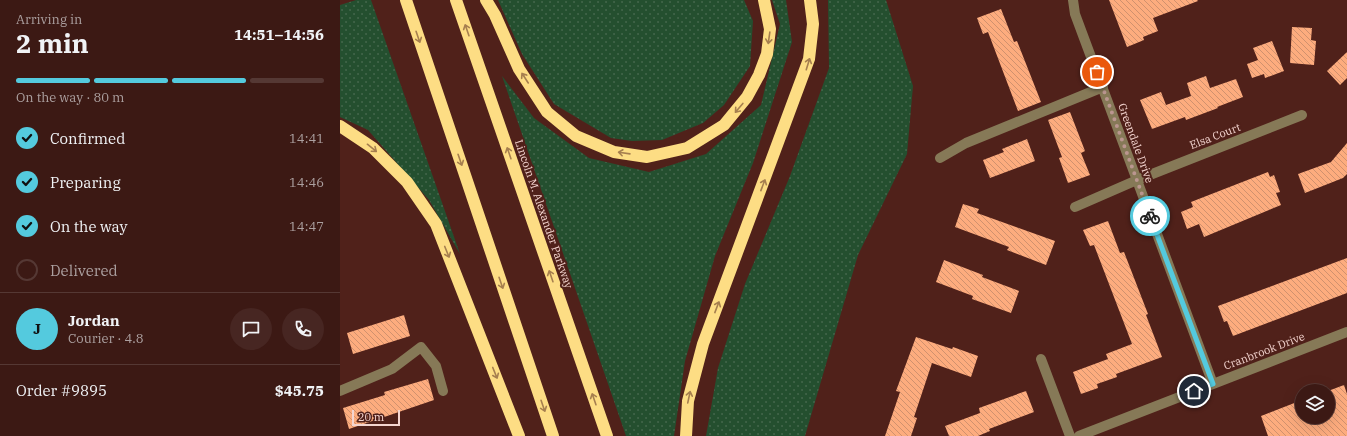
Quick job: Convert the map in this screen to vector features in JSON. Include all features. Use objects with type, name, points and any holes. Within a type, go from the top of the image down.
[{"type":"highway","name":"Lincoln M. Alexander Parkway","points":[[456,0],[606,436]]},
{"type":"highway","points":[[486,0],[496,16],[519,69],[547,112],[576,136],[614,152],[647,157],[687,148],[724,125],[747,97],[759,75],[767,54],[770,29],[764,0]]},
{"type":"highway","points":[[686,436],[688,401],[703,344],[810,59],[813,24],[810,0]]},
{"type":"highway","points":[[405,1],[553,436]]},
{"type":"highway","points":[[340,126],[373,148],[407,182],[436,224],[519,436]]},
{"type":"street","name":"Greendale Drive","points":[[1073,0],[1075,14],[1213,384]]},
{"type":"street","points":[[940,158],[966,143],[1103,87]]},
{"type":"street","name":"Elsa Court","points":[[1075,207],[1137,180],[1302,115]]},
{"type":"street","name":"Cranbrook Drive","points":[[1079,436],[1347,332]]},
{"type":"street","points":[[340,391],[392,369],[421,347],[436,366],[443,391]]},
{"type":"street","points":[[1041,359],[1070,436]]},
{"type":"green space","points":[[356,0],[371,0],[460,254],[429,200],[368,130],[340,117],[340,5]]},
{"type":"green space","points":[[498,0],[744,0],[753,21],[750,66],[724,105],[703,123],[662,140],[632,141],[611,138],[554,104],[522,54]]},
{"type":"green space","points":[[772,0],[786,0],[792,42],[753,163],[715,256],[685,361],[674,436],[626,436],[502,76],[534,118],[589,158],[649,172],[706,154],[761,105],[780,24]]},
{"type":"green space","points":[[828,0],[886,0],[913,86],[907,154],[858,255],[805,436],[706,436],[718,368],[745,284],[790,176],[829,68]]},
{"type":"building","points":[[1109,0],[1198,1],[1153,18],[1158,31],[1143,37],[1144,40],[1127,47]]},
{"type":"building","points":[[1001,9],[1014,42],[1017,41],[1041,102],[1018,111],[988,32],[983,34],[977,18]]},
{"type":"building","points":[[1292,27],[1312,28],[1311,40],[1316,41],[1314,65],[1290,63]]},
{"type":"building","points":[[1272,41],[1284,71],[1265,78],[1264,74],[1252,78],[1247,64],[1258,60],[1253,48]]},
{"type":"building","points":[[1347,52],[1347,78],[1340,85],[1327,71]]},
{"type":"building","points":[[1206,76],[1210,88],[1236,79],[1243,97],[1186,120],[1185,117],[1152,129],[1140,100],[1161,92],[1166,105],[1191,96],[1187,83]]},
{"type":"building","points":[[1070,112],[1085,151],[1081,153],[1090,175],[1068,183],[1059,158],[1062,157],[1048,120]]},
{"type":"building","points":[[1027,139],[1035,161],[990,178],[983,160],[1004,152],[1002,149]]},
{"type":"building","points":[[1347,143],[1347,174],[1343,178],[1305,193],[1298,174],[1331,162]]},
{"type":"building","points":[[1268,172],[1270,177],[1274,175],[1280,192],[1276,193],[1281,205],[1204,237],[1199,224],[1187,229],[1181,212],[1193,207],[1191,202]]},
{"type":"building","points":[[963,204],[979,209],[977,213],[1055,241],[1046,265],[1007,250],[1009,247],[955,227]]},
{"type":"building","points":[[1108,221],[1120,253],[1124,252],[1148,314],[1146,315],[1162,357],[1116,374],[1117,377],[1097,384],[1098,388],[1081,394],[1073,372],[1108,359],[1106,354],[1132,344],[1094,245],[1090,246],[1083,230]]},
{"type":"building","points":[[1347,258],[1347,293],[1233,336],[1227,321],[1224,322],[1218,306]]},
{"type":"building","points":[[944,260],[1019,291],[1011,313],[972,299],[973,296],[936,282]]},
{"type":"building","points":[[404,315],[410,336],[353,354],[347,333]]},
{"type":"building","points":[[916,337],[952,349],[953,347],[978,356],[971,377],[932,363],[914,417],[917,418],[911,436],[885,436],[900,392],[896,391]]},
{"type":"building","points":[[428,379],[434,400],[349,429],[343,408],[385,395],[384,392]]},
{"type":"building","points":[[1344,385],[1347,394],[1347,436],[1268,436],[1261,416],[1295,403],[1295,424],[1335,424],[1335,388]]},
{"type":"building","points":[[1026,391],[1034,412],[989,429],[990,431],[978,436],[949,436],[945,426],[980,413],[979,408]]},
{"type":"way so far","points":[[1097,72],[1150,216]]},
{"type":"route","points":[[1150,216],[1213,384],[1194,391]]}]
